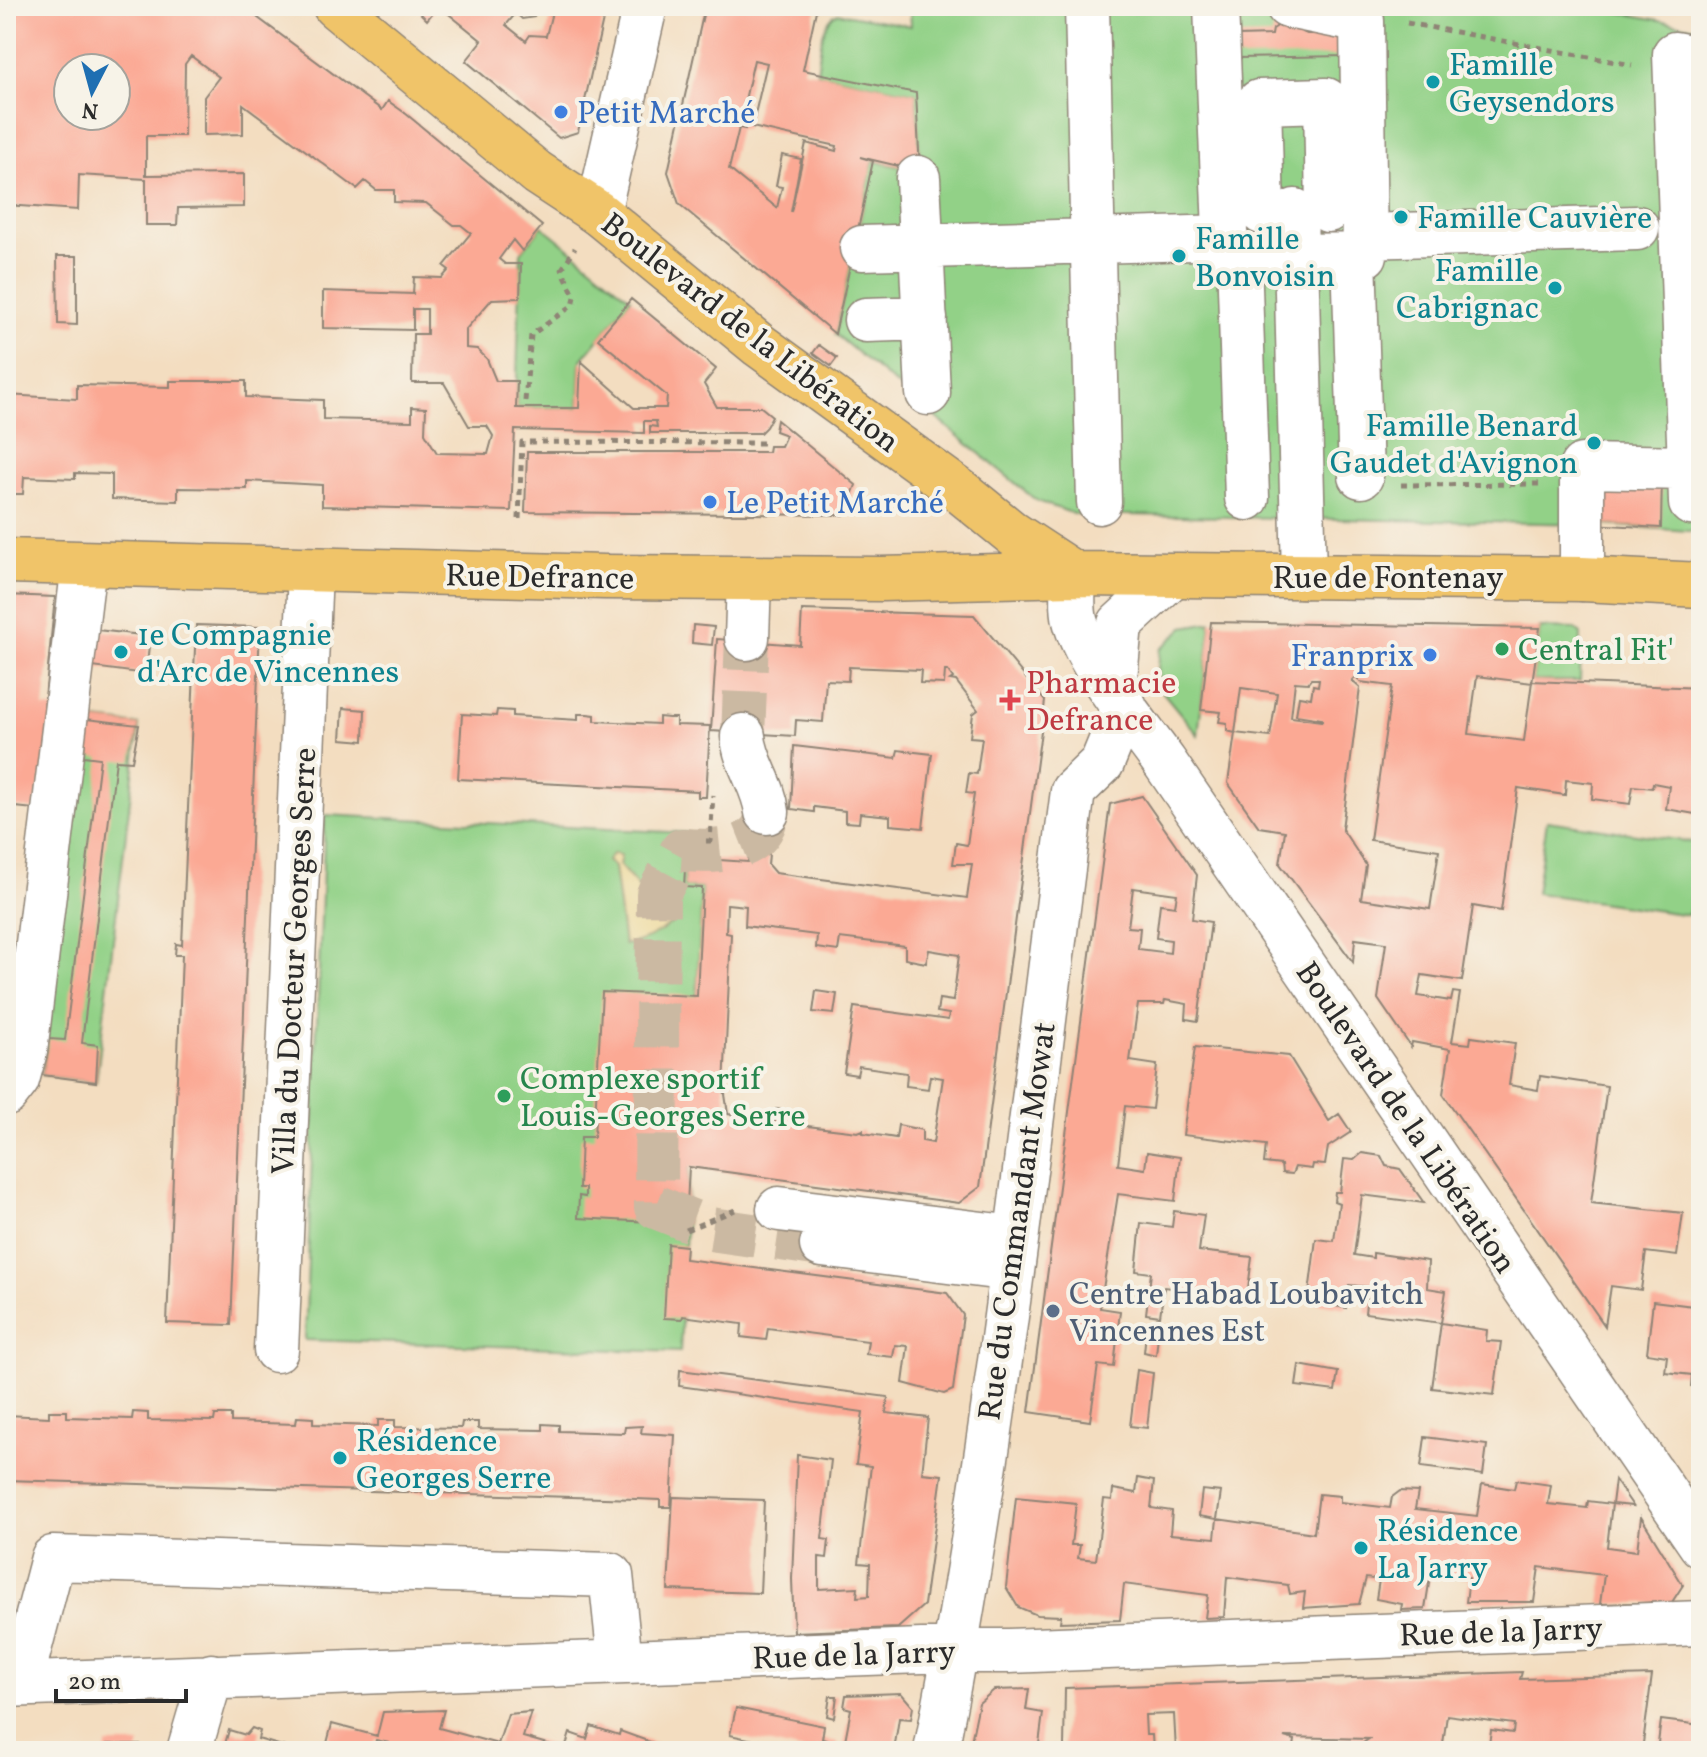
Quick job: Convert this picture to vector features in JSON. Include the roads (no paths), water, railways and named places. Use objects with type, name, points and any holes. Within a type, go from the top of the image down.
[{"type":"main road","name":"Boulevard de la Libération","points":[[335,6],[537,173],[599,214],[759,345],[960,491],[1013,534],[1074,574]]},
{"type":"main road","name":"Rue Defrance","points":[[6,561],[310,572],[749,579],[1074,574]]},
{"type":"main road","name":"Rue de Fontenay","points":[[1074,574],[1582,579],[1701,585]]},
{"type":"street","points":[[599,214],[645,6]]},
{"type":"street","points":[[1087,6],[1099,502]]},
{"type":"street","points":[[1216,6],[1295,227],[1361,476]]},
{"type":"street","points":[[1247,498],[1295,227],[1362,21],[1288,6]]},
{"type":"street","points":[[1582,579],[1582,466],[1695,486],[1692,311],[1675,54],[1701,59]]},
{"type":"street","points":[[918,178],[928,393]]},
{"type":"street","points":[[1295,227],[1304,576]]},
{"type":"street","points":[[1295,227],[1296,255]]},
{"type":"street","points":[[862,248],[1092,241],[1295,227],[1637,228]]},
{"type":"street","points":[[866,320],[925,318]]},
{"type":"street","points":[[6,1094],[17,1080],[25,1051],[84,564]]},
{"type":"street","name":"Villa du Docteur Georges Serre","points":[[276,1350],[310,572]]},
{"type":"street","name":"Boulevard de la Libération","points":[[1074,574],[1074,621],[1098,674],[1119,698],[1701,1545]]},
{"type":"street","points":[[1119,698],[1120,624],[1171,577]]},
{"type":"street","points":[[747,638],[749,579]]},
{"type":"street","name":"Rue du Commandant Mowat","points":[[936,1751],[955,1650],[1013,1253],[1073,791],[1102,763],[1119,698]]},
{"type":"street","points":[[743,736],[746,756],[766,797],[767,812]]},
{"type":"street","points":[[779,1209],[1013,1253]]},
{"type":"street","points":[[822,1245],[1013,1253]]},
{"type":"street","points":[[13,1684],[53,1558],[611,1575],[620,1661]]},
{"type":"street","name":"Rue de la Jarry","points":[[13,1684],[620,1661],[1009,1651],[1701,1623]]},
{"type":"street","points":[[189,1751],[211,1676]]},
{"type":"tunnel","points":[[743,736],[747,638]]},
{"type":"tunnel","points":[[767,812],[763,826],[747,843],[721,850],[682,850],[658,894],[656,1207],[711,1229],[822,1245]]},
{"type":"place","name":"Famille Geysendors","points":[[1433,82]]},
{"type":"place","name":"Petit Marché","points":[[561,112]]},
{"type":"place","name":"Famille Cauvière","points":[[1401,217]]},
{"type":"place","name":"Famille Bonvoisin","points":[[1179,256]]},
{"type":"place","name":"Famille Cabrignac","points":[[1555,288]]},
{"type":"place","name":"Famille Benard Gaudet d'Avignon","points":[[1594,443]]},
{"type":"place","name":"Le Petit Marché","points":[[710,502]]},
{"type":"place","name":"Central Fit'","points":[[1502,649]]},
{"type":"place","name":"1e Compagnie d'Arc de Vincennes","points":[[121,652]]},
{"type":"place","name":"Franprix","points":[[1430,655]]},
{"type":"place","name":"Pharmacie Defrance","points":[[1010,700]]},
{"type":"place","name":"Complexe sportif Louis-Georges Serre","points":[[504,1096]]},
{"type":"place","name":"Centre Habad Loubavitch Vincennes Est","points":[[1053,1311]]},
{"type":"place","name":"Résidence Georges Serre","points":[[340,1458]]},
{"type":"place","name":"Résidence La Jarry","points":[[1361,1548]]}]
